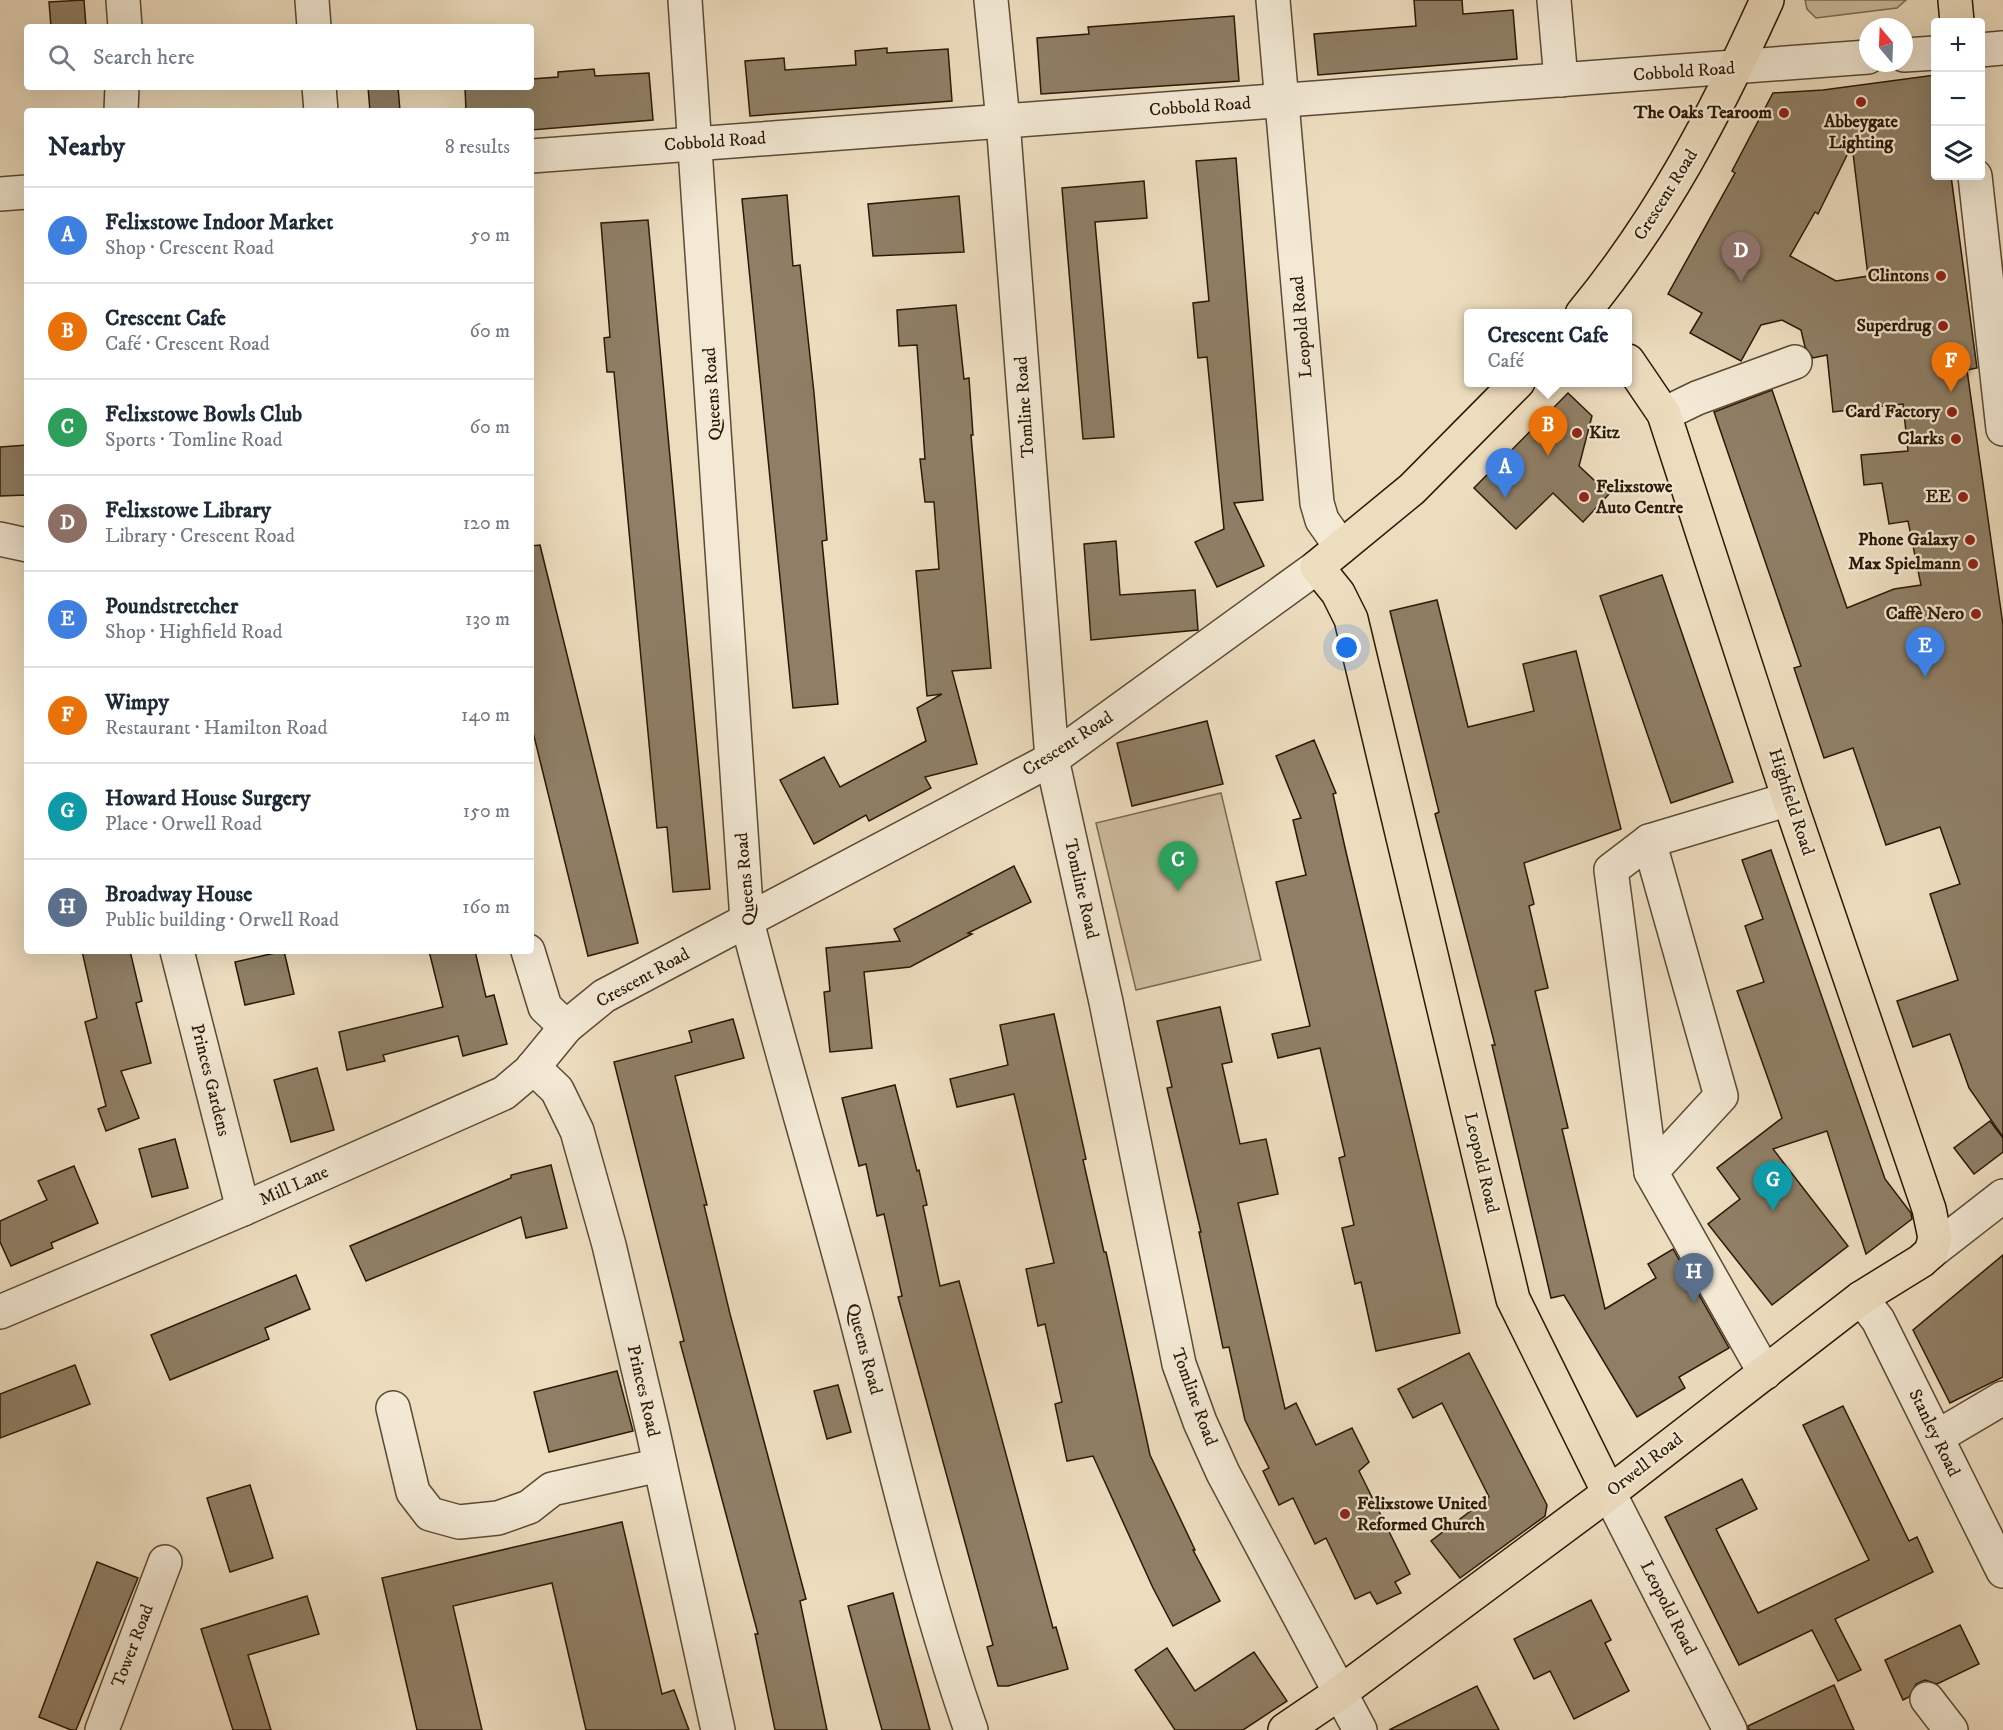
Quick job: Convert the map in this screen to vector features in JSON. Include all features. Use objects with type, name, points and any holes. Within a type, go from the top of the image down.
[{"type":"main road","name":"Crescent Road","points":[[1587,309],[1662,203],[1705,132],[1767,0]]},
{"type":"main road","points":[[1955,0],[1957,18]]},
{"type":"main road","name":"Highfield Road","points":[[1632,366],[1664,414],[1789,799],[1929,1209],[1935,1238],[1931,1252]]},
{"type":"main road","name":"Crescent Road","points":[[1329,557],[1412,489],[1513,387]]},
{"type":"main road","name":"Leopold Road","points":[[1329,557],[1338,594],[1351,619],[1514,1299],[1609,1493]]},
{"type":"main road","name":"Orwell Road","points":[[1285,1730],[1341,1692],[1609,1493],[1861,1298],[1921,1261],[1931,1252]]},
{"type":"street","points":[[123,0],[125,24]]},
{"type":"street","points":[[312,0],[314,24]]},
{"type":"street","name":"Queens Road","points":[[685,0],[747,921],[782,1059],[852,1300],[915,1545],[951,1673],[971,1730]]},
{"type":"street","name":"Tomline Road","points":[[991,0],[1052,759],[1106,1002],[1179,1364],[1200,1422],[1223,1473],[1360,1730]]},
{"type":"street","name":"Leopold Road","points":[[1273,0],[1317,503],[1329,557]]},
{"type":"street","points":[[1561,0],[1554,0],[1561,80]]},
{"type":"street","points":[[1985,50],[2003,48]]},
{"type":"street","points":[[1913,54],[1931,53]]},
{"type":"street","name":"Cobbold Road","points":[[534,156],[1859,58]]},
{"type":"street","points":[[121,108],[122,90]]},
{"type":"street","points":[[319,90],[321,108]]},
{"type":"street","points":[[1975,180],[2003,429]]},
{"type":"street","points":[[0,194],[24,192]]},
{"type":"street","points":[[1664,414],[1697,398],[1795,362]]},
{"type":"street","points":[[0,539],[24,544]]},
{"type":"street","name":"Crescent Road","points":[[566,1028],[604,996],[1052,759],[1329,557]]},
{"type":"street","points":[[1765,1372],[1651,1172],[1611,870],[1649,841],[1789,799]]},
{"type":"street","points":[[1649,841],[1722,1096],[1651,1172]]},
{"type":"street","name":"Princes Gardens","points":[[178,954],[243,1209]]},
{"type":"street","points":[[529,954],[544,1007],[566,1028]]},
{"type":"street","name":"Mill Lane","points":[[0,1312],[243,1209],[494,1098],[519,1083],[566,1028]]},
{"type":"street","name":"Princes Road","points":[[533,1067],[557,1090],[577,1131],[609,1245],[718,1730]]},
{"type":"street","name":"Orwell Road","points":[[1931,1252],[2003,1196]]},
{"type":"street","name":"Stanley Road","points":[[1861,1298],[1878,1320],[2003,1571]]},
{"type":"street","points":[[1937,1437],[2003,1398]]},
{"type":"street","points":[[393,1408],[413,1491],[430,1514],[459,1522],[498,1518],[529,1507],[552,1489],[660,1465]]},
{"type":"street","name":"Leopold Road","points":[[1609,1493],[1730,1730]]},
{"type":"street","name":"Tower Road","points":[[102,1730],[165,1562]]},
{"type":"street","points":[[1927,1699],[1951,1730]]},
{"type":"shaded area","points":[[1805,0],[1906,0],[1897,8],[1816,18],[1807,9]]},
{"type":"shaded area","points":[[1221,793],[1261,960],[1136,990],[1096,823]]},
{"type":"building","points":[[84,0],[86,24],[51,24],[49,2]]},
{"type":"building","points":[[1414,0],[1462,0],[1463,14],[1513,10],[1517,59],[1318,75],[1314,34],[1416,26]]},
{"type":"building","points":[[1234,16],[1239,81],[1041,94],[1037,38],[1089,34],[1088,27]]},
{"type":"building","points":[[887,48],[887,53],[948,49],[952,101],[750,116],[745,61],[784,58],[785,70],[856,65],[855,51]]},
{"type":"building","points":[[594,69],[595,76],[649,73],[653,120],[534,130],[534,108],[466,108],[465,90],[534,90],[534,79],[558,77],[558,72]]},
{"type":"building","points":[[1931,76],[1931,180],[1952,180],[1977,368],[1967,370],[2003,625],[2003,1137],[1969,1088],[1950,1034],[1913,1047],[1897,1001],[1958,980],[1930,894],[1960,884],[1940,827],[1886,845],[1853,748],[1824,758],[1794,668],[1801,666],[1714,412],[1772,390],[1847,608],[1894,589],[1921,585],[1908,521],[1889,524],[1882,483],[1864,485],[1861,455],[1908,451],[1903,404],[1833,412],[1827,355],[1813,358],[1805,347],[1801,330],[1782,320],[1761,325],[1741,361],[1690,333],[1702,313],[1668,294],[1735,173],[1732,171],[1773,93],[1823,90]],"holes":[[[1852,145],[1868,276],[1836,281],[1790,256],[1815,212],[1818,214]]]},
{"type":"building","points":[[368,90],[398,90],[400,108],[370,108]]},
{"type":"building","points":[[1236,158],[1263,500],[1234,503],[1264,566],[1217,587],[1195,542],[1224,529],[1207,357],[1198,358],[1193,303],[1209,301],[1196,161]]},
{"type":"building","points":[[1144,181],[1147,218],[1095,222],[1114,437],[1083,439],[1062,188]]},
{"type":"building","points":[[787,195],[793,266],[800,265],[814,393],[827,540],[822,541],[838,704],[793,708],[742,199]]},
{"type":"building","points":[[959,196],[964,252],[873,256],[868,204]]},
{"type":"building","points":[[648,220],[710,889],[673,892],[667,827],[657,828],[614,372],[607,372],[604,338],[610,337],[601,223]]},
{"type":"building","points":[[956,305],[964,379],[969,378],[973,435],[971,435],[991,668],[952,671],[977,764],[925,777],[931,788],[869,821],[866,815],[814,844],[780,780],[824,757],[840,787],[926,741],[917,708],[942,694],[927,696],[916,571],[939,569],[934,502],[925,502],[920,459],[925,459],[917,345],[899,346],[897,310]]},
{"type":"building","points":[[1568,393],[1592,416],[1579,466],[1609,494],[1583,522],[1553,493],[1516,529],[1474,488]]},
{"type":"building","points":[[24,445],[24,495],[0,496],[0,447]]},
{"type":"building","points":[[1116,541],[1120,595],[1195,590],[1198,630],[1091,640],[1084,544]]},
{"type":"building","points":[[540,545],[638,943],[588,956],[534,736],[534,546]]},
{"type":"building","points":[[1662,575],[1733,782],[1671,803],[1600,596]]},
{"type":"building","points":[[1437,600],[1468,727],[1534,711],[1523,664],[1576,651],[1621,829],[1524,863],[1534,904],[1529,906],[1548,988],[1535,991],[1568,1128],[1562,1129],[1605,1309],[1656,1278],[1648,1264],[1673,1249],[1729,1348],[1679,1377],[1685,1388],[1637,1417],[1564,1295],[1551,1298],[1492,1045],[1495,1045],[1435,814],[1439,812],[1390,611]]},
{"type":"building","points":[[1207,721],[1223,784],[1132,806],[1117,743]]},
{"type":"building","points":[[1314,740],[1336,793],[1333,794],[1346,852],[1460,1333],[1376,1351],[1361,1282],[1355,1284],[1342,1228],[1354,1225],[1339,1158],[1345,1156],[1320,1048],[1278,1058],[1272,1034],[1310,1026],[1276,882],[1306,875],[1293,820],[1301,818],[1276,756]]},
{"type":"building","points":[[1771,850],[1885,1179],[1911,1213],[1912,1219],[1866,1254],[1827,1131],[1773,1149],[1848,1246],[1772,1305],[1708,1224],[1740,1199],[1717,1168],[1782,1118],[1737,991],[1764,982],[1745,926],[1763,919],[1742,860]]},
{"type":"building","points":[[1014,866],[1031,902],[968,933],[972,934],[910,967],[864,972],[872,1048],[830,1052],[824,992],[830,991],[826,948],[900,941],[894,929]]},
{"type":"building","points":[[83,954],[131,954],[142,1001],[136,1003],[151,1063],[121,1071],[139,1118],[106,1131],[98,1109],[106,1106],[85,1022],[97,1018]]},
{"type":"building","points":[[271,954],[285,954],[294,994],[245,1005],[235,962]]},
{"type":"building","points":[[430,954],[476,954],[486,997],[494,995],[507,1044],[463,1056],[458,1036],[383,1055],[385,1061],[347,1070],[339,1032],[443,1007]]},
{"type":"building","points":[[1220,1007],[1232,1062],[1222,1064],[1240,1144],[1266,1139],[1278,1194],[1238,1203],[1285,1409],[1296,1403],[1316,1445],[1352,1428],[1369,1462],[1359,1471],[1410,1574],[1395,1582],[1401,1593],[1377,1604],[1370,1592],[1355,1599],[1326,1538],[1315,1544],[1293,1498],[1279,1505],[1263,1471],[1269,1468],[1245,1420],[1229,1347],[1223,1348],[1199,1232],[1201,1232],[1167,1088],[1172,1087],[1157,1021]]},
{"type":"building","points":[[1054,1014],[1086,1159],[1083,1160],[1104,1252],[1106,1252],[1150,1455],[1195,1550],[1193,1550],[1220,1601],[1173,1626],[1153,1588],[1093,1456],[1067,1461],[1055,1404],[1062,1402],[1045,1324],[1038,1326],[1026,1269],[1054,1263],[1014,1094],[957,1107],[950,1079],[1008,1065],[1000,1025]]},
{"type":"building","points":[[733,1019],[744,1058],[675,1076],[707,1205],[704,1205],[730,1314],[806,1599],[800,1601],[827,1730],[775,1730],[755,1634],[758,1634],[680,1342],[684,1341],[614,1062],[692,1042],[689,1031]]},
{"type":"building","points":[[317,1068],[334,1130],[291,1142],[274,1080]]},
{"type":"building","points":[[895,1085],[927,1205],[923,1206],[940,1286],[959,1281],[1053,1628],[1056,1627],[1068,1669],[1008,1686],[998,1686],[987,1647],[993,1645],[898,1297],[902,1296],[884,1214],[877,1216],[866,1164],[859,1166],[842,1098]]},
{"type":"building","points":[[1990,1121],[2003,1138],[2003,1152],[1974,1174],[1954,1148]]},
{"type":"building","points":[[175,1139],[188,1188],[152,1197],[139,1149]]},
{"type":"building","points":[[551,1165],[567,1228],[526,1238],[521,1217],[366,1281],[350,1246],[511,1178],[511,1175]]},
{"type":"building","points":[[74,1166],[98,1223],[51,1243],[53,1248],[11,1266],[0,1242],[0,1221],[47,1200],[38,1181]]},
{"type":"building","points":[[2003,1255],[2003,1377],[1950,1403],[1913,1330]]},
{"type":"building","points":[[296,1275],[310,1309],[265,1328],[269,1339],[170,1380],[151,1335]]},
{"type":"building","points":[[1469,1353],[1547,1505],[1545,1516],[1460,1578],[1431,1541],[1489,1497],[1442,1403],[1413,1418],[1398,1389]]},
{"type":"building","points":[[75,1365],[90,1404],[0,1438],[0,1394]]},
{"type":"building","points":[[617,1371],[633,1431],[549,1452],[534,1392]]},
{"type":"building","points":[[838,1385],[851,1432],[827,1439],[814,1391]]},
{"type":"building","points":[[1843,1406],[1909,1541],[1917,1537],[1933,1572],[1835,1619],[1861,1670],[1838,1681],[1812,1630],[1739,1665],[1665,1517],[1742,1479],[1757,1509],[1716,1529],[1758,1613],[1869,1560],[1803,1425]]},
{"type":"building","points":[[250,1485],[273,1558],[230,1572],[207,1498]]},
{"type":"building","points":[[622,1522],[662,1694],[674,1690],[689,1730],[586,1730],[552,1583],[453,1606],[482,1730],[417,1730],[382,1578]]},
{"type":"building","points":[[97,1562],[138,1578],[76,1730],[71,1730],[39,1717]]},
{"type":"building","points":[[893,1593],[930,1730],[882,1730],[848,1606]]},
{"type":"building","points":[[307,1596],[319,1634],[248,1655],[271,1730],[233,1730],[201,1629]]},
{"type":"building","points":[[1591,1600],[1611,1640],[1605,1643],[1629,1691],[1574,1719],[1550,1671],[1534,1679],[1514,1639]]},
{"type":"building","points":[[1960,1625],[1979,1664],[1937,1684],[1925,1680],[1916,1684],[1909,1697],[1903,1700],[1885,1660]]},
{"type":"building","points":[[1167,1648],[1195,1691],[1254,1652],[1287,1701],[1243,1730],[1175,1730],[1135,1670]]},
{"type":"building","points":[[1834,1685],[1854,1730],[1749,1730],[1748,1726]]},
{"type":"building","points":[[1477,1686],[1499,1730],[1389,1730]]},
{"type":"place","name":"Abbeygate Lighting","points":[[1861,102]]},
{"type":"place","name":"The Oaks Tearoom","points":[[1784,113]]},
{"type":"place","name":"Clintons","points":[[1941,276]]},
{"type":"place","name":"Felixstowe Library","points":[[1741,282]]},
{"type":"place","name":"Superdrug","points":[[1943,326]]},
{"type":"place","name":"Wimpy","points":[[1951,392]]},
{"type":"place","name":"Card Factory","points":[[1952,412]]},
{"type":"place","name":"Kitz","points":[[1577,433]]},
{"type":"place","name":"Clarks","points":[[1956,439]]},
{"type":"place","name":"Crescent Cafe","points":[[1548,456]]},
{"type":"place","name":"Felixstowe Auto Centre","points":[[1584,497]]},
{"type":"place","name":"EE","points":[[1963,497]]},
{"type":"place","name":"Felixstowe Indoor Market","points":[[1505,498]]},
{"type":"place","name":"Phone Galaxy","points":[[1970,540]]},
{"type":"place","name":"Max Spielmann","points":[[1973,564]]},
{"type":"place","name":"Caffè Nero","points":[[1976,614]]},
{"type":"place","name":"Poundstretcher","points":[[1925,677]]},
{"type":"place","name":"Felixstowe Bowls Club","points":[[1178,891]]},
{"type":"place","name":"Howard House Surgery","points":[[1773,1211]]},
{"type":"place","name":"Broadway House","points":[[1694,1303]]},
{"type":"place","name":"Felixstowe United Reformed Church","points":[[1345,1514]]}]
